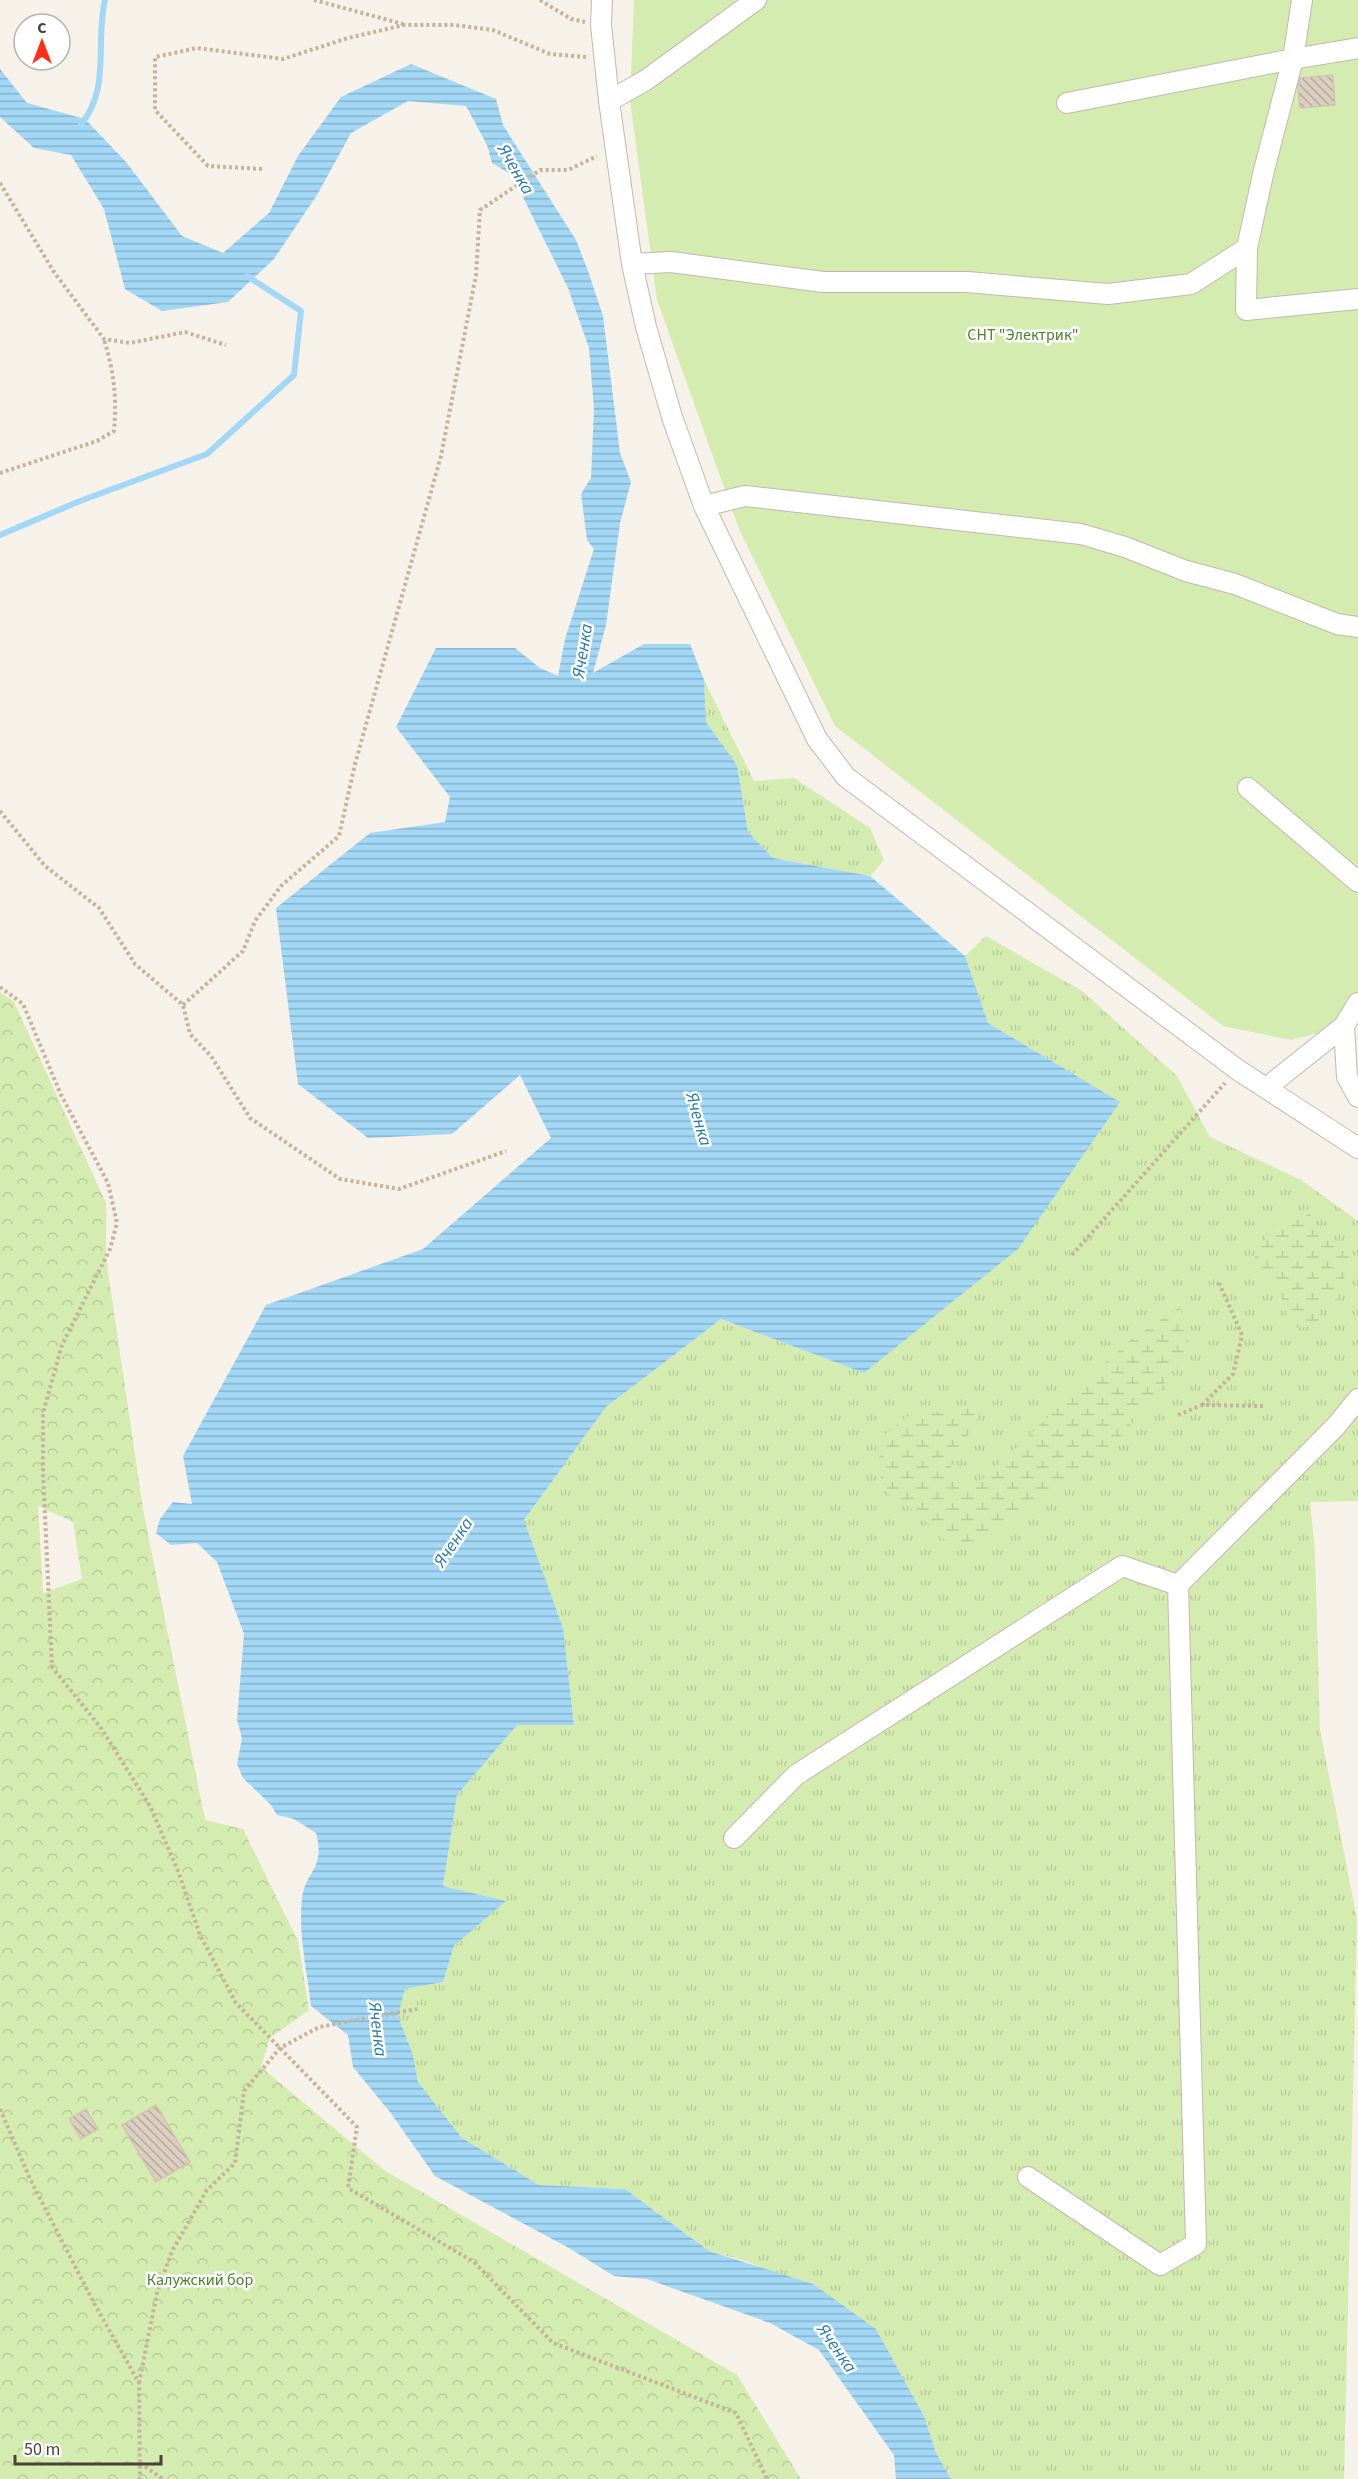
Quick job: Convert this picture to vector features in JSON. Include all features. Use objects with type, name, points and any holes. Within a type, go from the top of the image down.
[{"type":"street","points":[[602,0],[609,101],[632,264],[646,327],[672,417],[704,506],[817,739],[846,777],[1238,1070],[1358,1148]]},
{"type":"street","points":[[609,101],[646,80],[756,0]]},
{"type":"street","points":[[1302,0],[1293,59],[1264,170],[1247,248],[1246,310],[1358,299]]},
{"type":"street","points":[[1067,103],[1358,48]]},
{"type":"street","points":[[632,264],[671,262],[823,282],[968,282],[1108,294],[1191,284],[1247,248]]},
{"type":"street","points":[[704,506],[745,496],[1081,534],[1125,547],[1186,571],[1235,584],[1337,624],[1358,627]]},
{"type":"street","points":[[1248,788],[1358,882]]},
{"type":"street","points":[[1266,1088],[1344,1026],[1358,1003]]},
{"type":"street","points":[[1344,1026],[1347,1077],[1358,1097]]},
{"type":"street","points":[[1028,2177],[1160,2265],[1196,2244],[1179,1585],[1336,1426],[1358,1399]]},
{"type":"street","points":[[734,1838],[796,1774],[1122,1566],[1179,1585]]},
{"type":"path","points":[[314,0],[404,25]]},
{"type":"path","points":[[540,0],[571,19],[602,25]]},
{"type":"path","points":[[262,169],[208,165],[155,110],[155,57],[197,48],[283,59],[348,38],[404,25],[454,25],[493,30],[550,54],[605,59]]},
{"type":"path","points":[[183,1005],[243,951],[255,921],[281,886],[339,836],[355,764],[441,456],[476,275],[480,210],[502,193],[540,170],[568,170],[584,164],[616,145]]},
{"type":"path","points":[[0,183],[54,272],[104,339],[114,374],[116,406],[114,431],[97,441],[0,473]]},
{"type":"path","points":[[104,339],[130,343],[184,332],[226,345]]},
{"type":"path","points":[[0,811],[45,866],[99,908],[135,964],[183,1005],[190,1034],[211,1056],[250,1118],[340,1179],[399,1189],[507,1152]]},
{"type":"path","points":[[0,987],[22,1004],[61,1095],[108,1183],[117,1223],[110,1249],[62,1345],[44,1413],[44,1484],[52,1667],[101,1728],[150,1806],[178,1871],[200,1935],[236,2003],[357,2127],[348,2188],[474,2262],[553,2343],[736,2413],[767,2479]]},
{"type":"path","points":[[1072,1255],[1238,1070]]},
{"type":"path","points":[[1178,1415],[1202,1405],[1233,1374],[1242,1335],[1219,1283]]},
{"type":"path","points":[[1202,1405],[1263,1406]]},
{"type":"path","points":[[140,2479],[139,2383],[157,2293],[172,2251],[207,2190],[235,2163],[244,2091],[280,2048],[319,2027],[417,2009]]},
{"type":"path","points":[[0,2109],[31,2181],[94,2303],[139,2383]]},
{"type":"path","points":[[140,2463],[163,2479]]},
{"type":"green space","name":"СНТ \"Электрик\"","points":[[634,0],[1358,0],[1358,1023],[1291,1040],[1223,1026],[835,726],[739,529],[657,300],[630,100]]},
{"type":"green space","points":[[704,680],[754,781],[794,778],[870,828],[884,860],[870,876],[773,858],[748,832],[737,765],[706,722]]},
{"type":"green space","points":[[986,936],[1082,991],[1177,1076],[1210,1137],[1301,1180],[1358,1221],[1358,1501],[1310,1502],[1315,1551],[1320,1730],[1357,1919],[1344,2479],[951,2479],[936,2453],[924,2416],[876,2329],[854,2315],[749,2262],[709,2251],[625,2189],[539,2185],[462,2138],[418,2082],[413,2055],[398,2016],[405,1989],[443,1982],[454,1946],[505,1901],[443,1886],[457,1795],[517,1725],[574,1725],[563,1628],[524,1520],[606,1407],[721,1319],[864,1373],[1119,1102],[988,1023],[965,956]]},
{"type":"green space","name":"Калужский бор","points":[[0,992],[14,1002],[106,1203],[106,1258],[143,1509],[205,1820],[243,1829],[298,1941],[309,2010],[270,2038],[261,2067],[384,2170],[737,2375],[801,2479],[0,2479]],"holes":[[[38,1506],[73,1522],[82,1579],[43,1593]]]},
{"type":"green space","points":[[1307,1209],[1325,1237],[1352,1256],[1337,1299],[1321,1302],[1318,1326],[1291,1328],[1282,1298],[1251,1264],[1275,1222]]},
{"type":"green space","points":[[1180,1307],[1191,1350],[1142,1412],[1097,1464],[1037,1500],[973,1550],[941,1538],[918,1513],[882,1489],[878,1440],[908,1416],[984,1405],[950,1469],[971,1490],[1128,1342]]},
{"type":"water","name":"Яченка","points":[[411,64],[496,99],[503,125],[576,240],[603,316],[620,453],[631,482],[620,523],[606,625],[593,673],[644,644],[690,644],[704,680],[706,722],[737,765],[748,832],[773,858],[870,876],[965,956],[988,1023],[1120,1102],[1018,1249],[864,1373],[721,1319],[606,1407],[524,1520],[563,1628],[574,1725],[517,1725],[457,1795],[443,1886],[506,1901],[454,1946],[443,1982],[405,1989],[398,2016],[413,2055],[418,2082],[462,2138],[539,2185],[625,2189],[709,2251],[813,2284],[876,2329],[924,2416],[936,2453],[951,2479],[896,2479],[894,2455],[819,2350],[770,2323],[647,2279],[614,2276],[569,2248],[435,2176],[390,2112],[353,2067],[348,2035],[311,2006],[302,1939],[301,1912],[304,1890],[317,1862],[316,1833],[294,1819],[277,1815],[271,1805],[243,1778],[237,1764],[242,1738],[237,1720],[244,1634],[217,1562],[197,1543],[171,1545],[156,1533],[160,1519],[173,1502],[192,1504],[183,1456],[266,1305],[423,1249],[551,1138],[520,1075],[452,1134],[368,1138],[298,1084],[276,908],[370,833],[445,822],[450,797],[396,727],[436,648],[515,648],[540,668],[558,676],[565,639],[594,549],[587,540],[581,494],[591,478],[594,409],[589,348],[568,288],[512,175],[492,163],[487,145],[466,106],[408,101],[351,133],[317,195],[274,259],[228,302],[162,311],[125,289],[104,209],[71,155],[34,148],[0,117],[0,69],[27,103],[85,119],[126,162],[182,236],[223,253],[269,213],[298,156],[341,97]]},
{"type":"building","points":[[1333,75],[1335,105],[1300,108],[1298,87],[1300,78]]},
{"type":"building","points":[[156,2105],[190,2162],[156,2182],[122,2125]]},
{"type":"building","points":[[86,2109],[98,2129],[81,2139],[69,2119]]},
{"type":"waterway","points":[[81,124],[96,96],[105,0]]},
{"type":"waterway","points":[[0,535],[80,501],[207,454],[294,375],[301,311],[247,276]]}]
